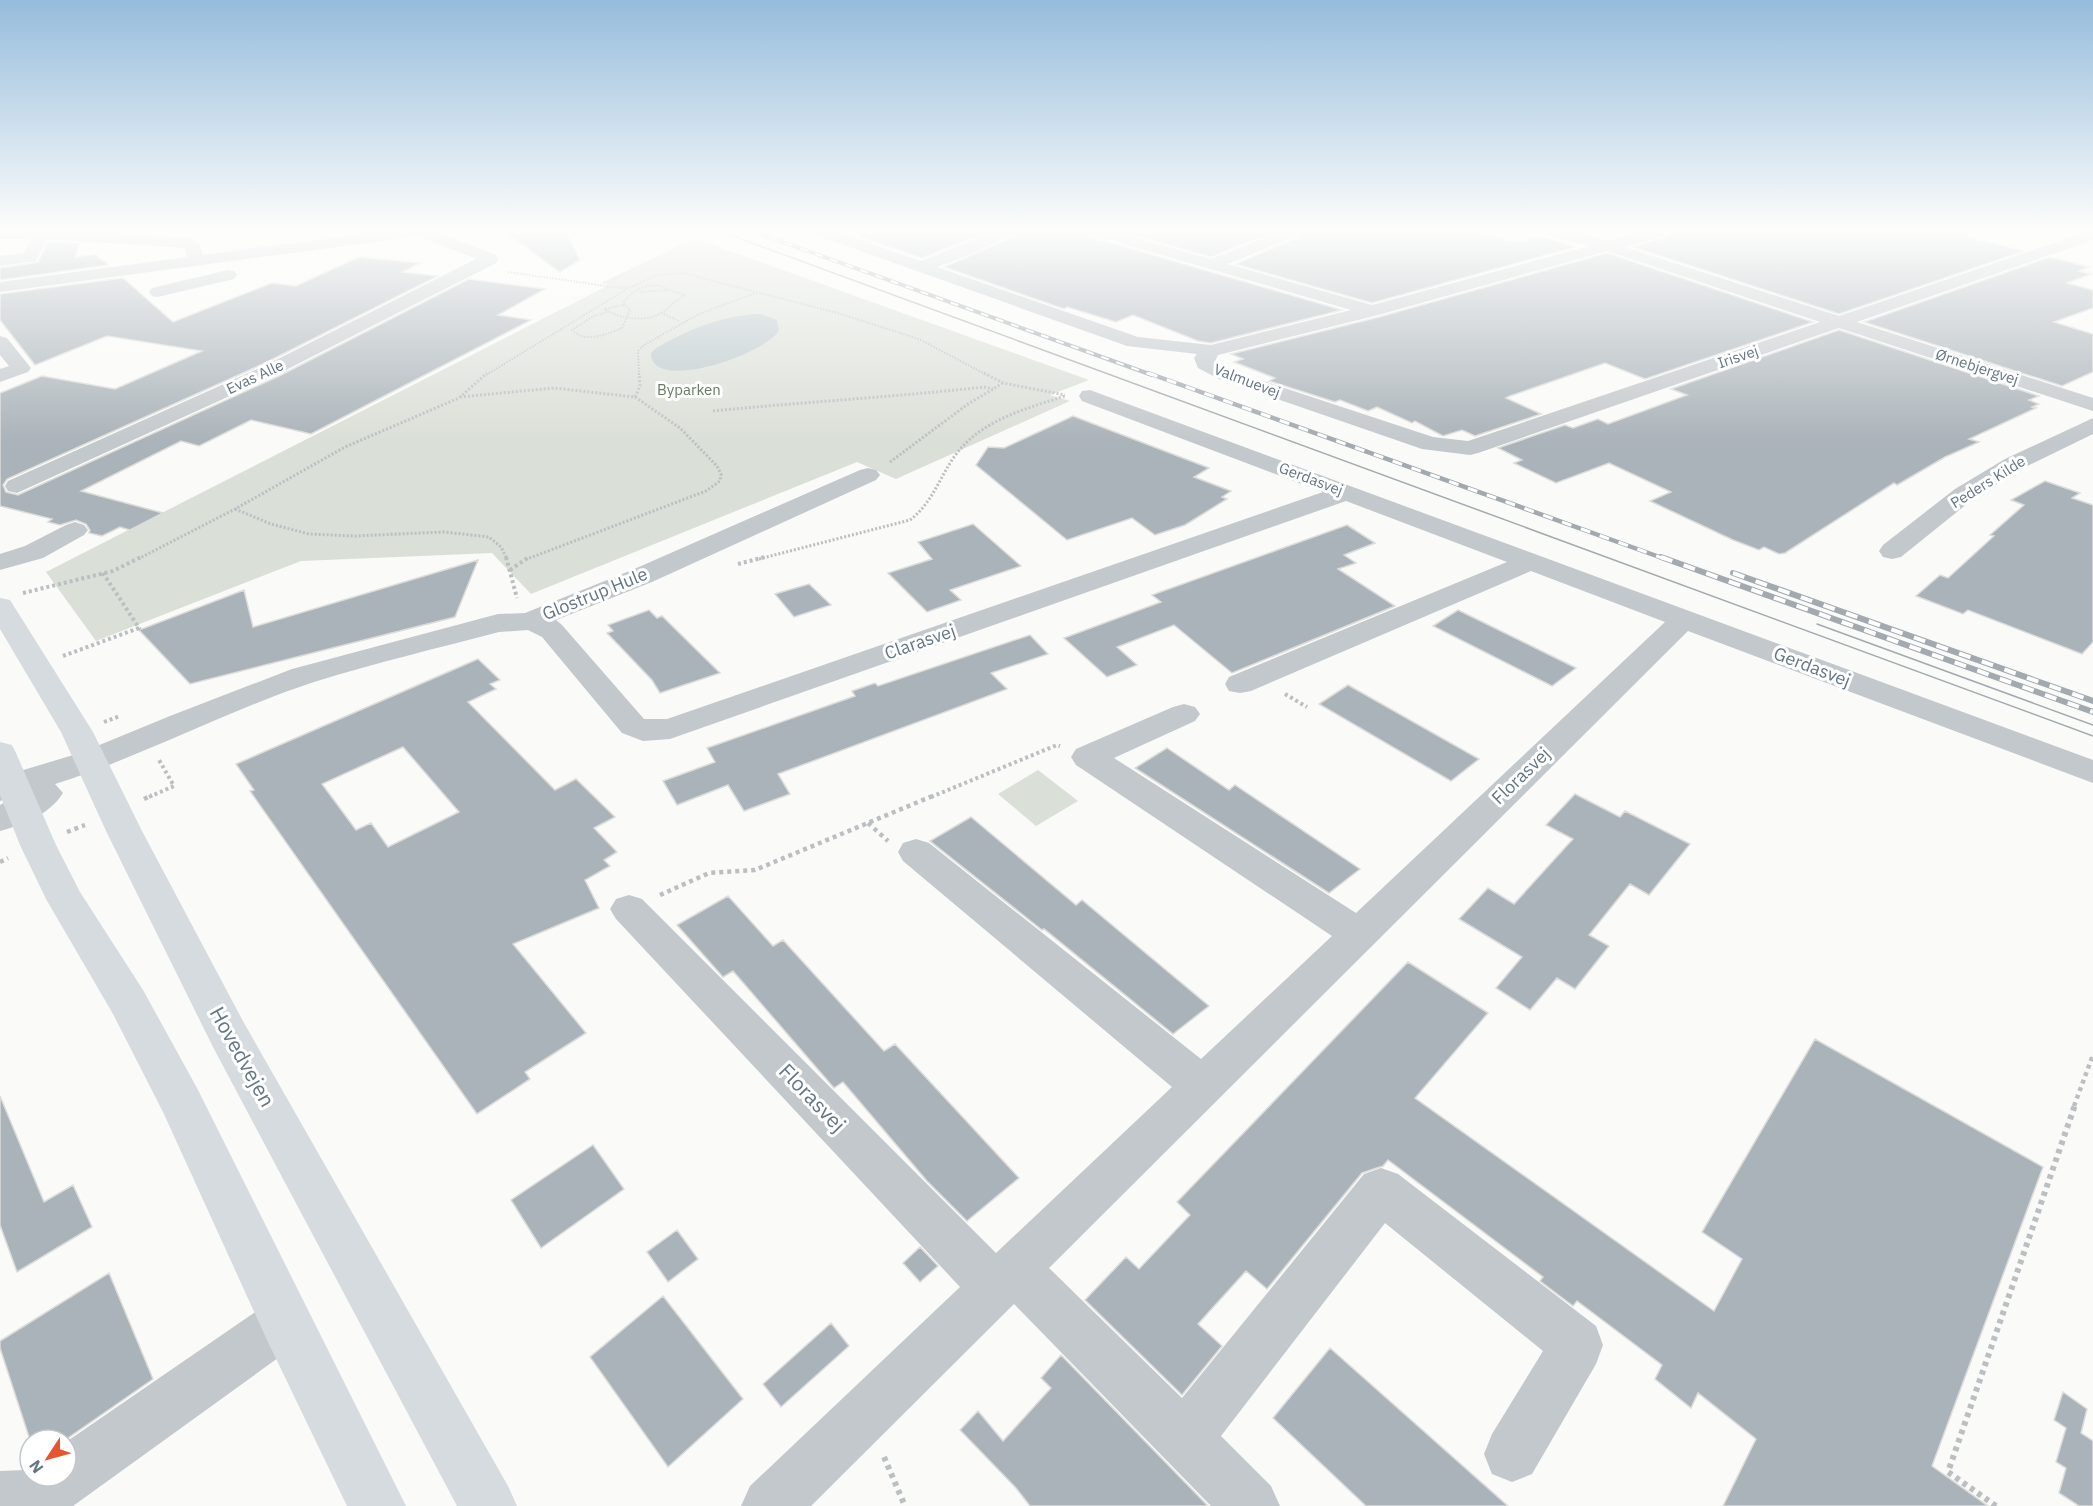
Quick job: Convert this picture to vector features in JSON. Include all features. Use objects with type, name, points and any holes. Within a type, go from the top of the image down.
[{"type":"main road","name":"Hovedvejen","points":[[11,599],[37,665],[60,701],[92,761],[124,831],[224,1026],[488,1506]]},
{"type":"main road","points":[[7,791],[65,899],[128,1002],[181,1102],[285,1322],[377,1506]]},
{"type":"street","name":"Evas Alle","points":[[17,486],[271,370],[405,302]]},
{"type":"street","name":"Valmuevej","points":[[1021,302],[1134,342],[1160,346],[1194,346],[1211,351],[1204,358],[1205,364],[1212,369],[1421,441]]},
{"type":"street","points":[[1344,302],[1371,310]]},
{"type":"street","points":[[1211,351],[1399,302]]},
{"type":"street","name":"Ørnebjergvej","points":[[1780,302],[2093,405]]},
{"type":"street","name":"Irisvej","points":[[1421,441],[1460,449],[1478,447],[1898,302]]},
{"type":"street","points":[[0,342],[21,368],[0,376]]},
{"type":"street","name":"Gerdasvej","points":[[1090,396],[2093,772]]},
{"type":"street","name":"Peders Kilde","points":[[1892,551],[1964,494],[2013,464],[2093,426]]},
{"type":"street","name":"Glostrup Hule","points":[[7,791],[92,761],[181,723],[303,676],[498,622],[529,621],[642,576],[868,475]]},
{"type":"street","name":"Clarasvej","points":[[529,621],[543,625],[552,631],[633,726],[643,731],[670,729],[1347,492]]},
{"type":"street","points":[[0,562],[34,552],[75,530]]},
{"type":"street","points":[[1240,684],[1532,561]]},
{"type":"street","name":"Florasvej","points":[[770,1506],[1684,619]]},
{"type":"street","points":[[1088,757],[1184,714]]},
{"type":"street","points":[[1088,757],[1358,933]]},
{"type":"street","points":[[916,852],[1202,1086]]},
{"type":"street","name":"Florasvej","points":[[629,909],[1005,1278]]},
{"type":"street","points":[[1185,1438],[1381,1190],[1577,1345],[1512,1454]]},
{"type":"street","points":[[1005,1278],[1185,1438],[1251,1506]]},
{"type":"street","points":[[0,1500],[34,1499],[285,1322]]},
{"type":"path","points":[[459,398],[492,369],[605,302]]},
{"type":"path","points":[[607,312],[605,309],[607,308],[624,305],[630,309],[628,317],[624,327],[585,337],[573,333],[572,330],[577,325],[607,312],[616,316],[628,317],[660,313],[672,302]]},
{"type":"path","points":[[635,398],[640,386],[639,349],[680,322],[723,302]]},
{"type":"path","points":[[797,302],[919,339],[1003,383],[1048,393],[1090,396]]},
{"type":"path","points":[[660,313],[680,322]]},
{"type":"path","points":[[868,475],[896,459],[968,404],[1003,383]]},
{"type":"path","points":[[714,411],[818,400],[913,395],[984,387],[993,389]]},
{"type":"path","points":[[11,599],[113,571],[235,509],[345,447],[459,398],[548,388],[582,390],[635,398],[684,431],[717,466],[720,474],[720,481],[698,494],[532,555],[510,570],[499,543],[481,536],[432,532],[310,534],[272,525],[235,509]]},
{"type":"path","points":[[37,665],[139,628],[103,573]]},
{"type":"path","points":[[629,909],[709,873],[754,870],[1057,744],[1088,757]]},
{"type":"path","points":[[1996,1506],[1948,1472],[2051,1169],[2093,1055]]},
{"type":"path","points":[[865,1414],[905,1506]]},
{"type":"green space","name":"Byparken","points":[[575,302],[873,302],[1089,380],[1050,395],[1070,401],[896,479],[857,462],[531,594],[492,553],[301,561],[96,641],[46,572]]},
{"type":"green space","points":[[1038,770],[1078,801],[1036,826],[998,794]]},
{"type":"shaded area","points":[[760,314],[777,320],[779,330],[770,340],[754,349],[733,359],[688,370],[669,370],[656,365],[651,353],[679,336],[732,317]]},
{"type":"building","points":[[0,302],[151,302],[173,322],[223,302],[386,302],[263,364],[7,479],[3,485],[6,492],[18,495],[279,376],[423,302],[521,302],[498,315],[531,320],[311,434],[251,420],[199,446],[181,441],[81,491],[163,513],[130,530],[120,527],[102,536],[89,533],[90,530],[86,524],[76,520],[60,525],[48,522],[52,519],[0,506],[0,393],[42,376],[115,389],[202,351],[107,336],[35,365],[0,320]]},
{"type":"building","points":[[1045,302],[1315,302],[1342,310],[1211,343],[1198,341],[1133,315],[1116,322],[1067,307],[1064,309]]},
{"type":"building","points":[[1431,302],[1754,302],[1813,322],[1645,379],[1605,363],[1506,398],[1541,414],[1475,436],[1462,430],[1443,436],[1415,421],[1412,423],[1377,407],[1368,411],[1340,400],[1335,402],[1269,381],[1275,378],[1234,362],[1243,359],[1231,354]]},
{"type":"building","points":[[1803,302],[1873,302],[1839,314]]},
{"type":"building","points":[[1920,302],[2093,302],[2093,308],[2054,322],[2093,334],[2093,372],[2062,386],[1864,322]]},
{"type":"building","points":[[1839,330],[2039,396],[2029,400],[2039,404],[2032,407],[2036,408],[1969,439],[1979,442],[1945,457],[1897,485],[1894,483],[1785,553],[1779,554],[1764,547],[1759,550],[1733,540],[1650,501],[1671,492],[1609,463],[1556,483],[1514,463],[1522,460],[1498,448],[1565,425],[1573,428],[1598,419],[1608,424],[1687,395],[1671,389]]},
{"type":"building","points":[[1073,416],[1209,468],[1194,477],[1231,491],[1222,497],[1227,499],[1185,525],[1155,535],[1132,518],[1067,540],[976,465],[988,447],[1004,448]]},
{"type":"building","points":[[2045,481],[2080,493],[2072,498],[2093,505],[2093,642],[2082,654],[1968,610],[1963,614],[1916,596],[1940,575],[1948,578],[1994,536],[1990,535],[2024,505],[2011,500]]},
{"type":"building","points":[[973,524],[1021,566],[950,590],[961,600],[927,612],[888,573],[932,559],[918,542]]},
{"type":"building","points":[[1347,525],[1375,543],[1344,555],[1356,563],[1338,569],[1395,606],[1232,673],[1174,625],[1117,647],[1137,665],[1107,677],[1064,638],[1161,602],[1152,595]]},
{"type":"building","points":[[478,560],[455,617],[190,684],[139,630],[244,590],[253,627]]},
{"type":"building","points":[[809,584],[831,605],[794,617],[775,594]]},
{"type":"building","points":[[649,610],[657,618],[662,616],[720,673],[660,693],[652,680],[607,633],[613,631],[608,625]]},
{"type":"building","points":[[1458,610],[1576,668],[1552,686],[1433,626]]},
{"type":"building","points":[[1030,635],[1048,654],[991,673],[1007,689],[778,774],[790,794],[744,811],[728,785],[677,805],[663,781],[715,762],[707,748],[855,696],[852,691],[875,683],[878,686]]},
{"type":"building","points":[[478,659],[500,680],[490,684],[496,689],[468,702],[555,790],[576,779],[615,817],[594,828],[617,852],[604,860],[610,866],[585,880],[599,908],[513,944],[586,1033],[525,1072],[530,1079],[477,1114],[250,791],[254,790],[236,764]],"holes":[[[403,747],[459,812],[388,847],[371,823],[356,830],[322,784]]]},
{"type":"building","points":[[1348,685],[1479,759],[1451,781],[1319,704]]},
{"type":"building","points":[[1167,748],[1229,790],[1235,785],[1360,869],[1329,893],[1135,768]]},
{"type":"building","points":[[1575,794],[1620,817],[1625,811],[1690,844],[1649,895],[1630,884],[1589,935],[1609,946],[1575,989],[1557,978],[1530,1010],[1496,988],[1522,957],[1459,919],[1488,888],[1514,904],[1573,839],[1546,825]]},
{"type":"building","points":[[971,817],[1076,905],[1082,900],[1209,1006],[1173,1034],[1044,929],[1042,930],[930,841]]},
{"type":"building","points":[[728,896],[773,946],[783,940],[884,1051],[895,1044],[1019,1178],[967,1221],[927,1181],[843,1082],[834,1088],[733,971],[723,977],[677,925]]},
{"type":"building","points":[[1408,962],[1488,1013],[1415,1098],[1714,1311],[1742,1259],[1702,1232],[1815,1039],[2043,1167],[1932,1466],[1988,1506],[1723,1506],[1756,1439],[1698,1393],[1691,1408],[1655,1379],[1662,1365],[1577,1301],[1573,1306],[1540,1281],[1543,1277],[1388,1160],[1383,1166],[1362,1173],[1267,1289],[1246,1271],[1198,1324],[1222,1346],[1182,1395],[1085,1300],[1126,1257],[1139,1269],[1190,1215],[1177,1202]]},
{"type":"building","points":[[0,1096],[44,1202],[73,1185],[92,1227],[17,1272],[0,1225]]},
{"type":"building","points":[[593,1145],[624,1189],[541,1248],[511,1200]]},
{"type":"building","points":[[677,1230],[698,1259],[668,1282],[647,1252]]},
{"type":"building","points":[[920,1247],[938,1266],[920,1282],[903,1263]]},
{"type":"building","points":[[109,1273],[153,1379],[78,1431],[78,1428],[26,1428],[0,1348],[0,1341]]},
{"type":"building","points":[[663,1296],[743,1399],[668,1467],[590,1357]]},
{"type":"building","points":[[831,1323],[849,1346],[781,1407],[763,1384]]},
{"type":"building","points":[[1330,1348],[1508,1506],[1366,1506],[1273,1418]]},
{"type":"building","points":[[1061,1355],[1208,1506],[1030,1506],[1016,1488],[960,1430],[978,1411],[1003,1441],[1051,1388],[1041,1378]]},
{"type":"building","points":[[2063,1392],[2087,1409],[2081,1433],[2093,1441],[2093,1506],[2079,1506],[2059,1493],[2066,1468],[2056,1462],[2066,1428],[2054,1420]]},
{"type":"tram line","points":[[913,302],[2093,736]]},
{"type":"tram line","points":[[1817,624],[2093,725]]},
{"type":"railway","points":[[950,302],[1152,375]]},
{"type":"railway","points":[[1148,373],[1665,559]]},
{"type":"railway","points":[[1661,557],[2093,712]]},
{"type":"railway","points":[[1733,573],[2093,701]]}]
